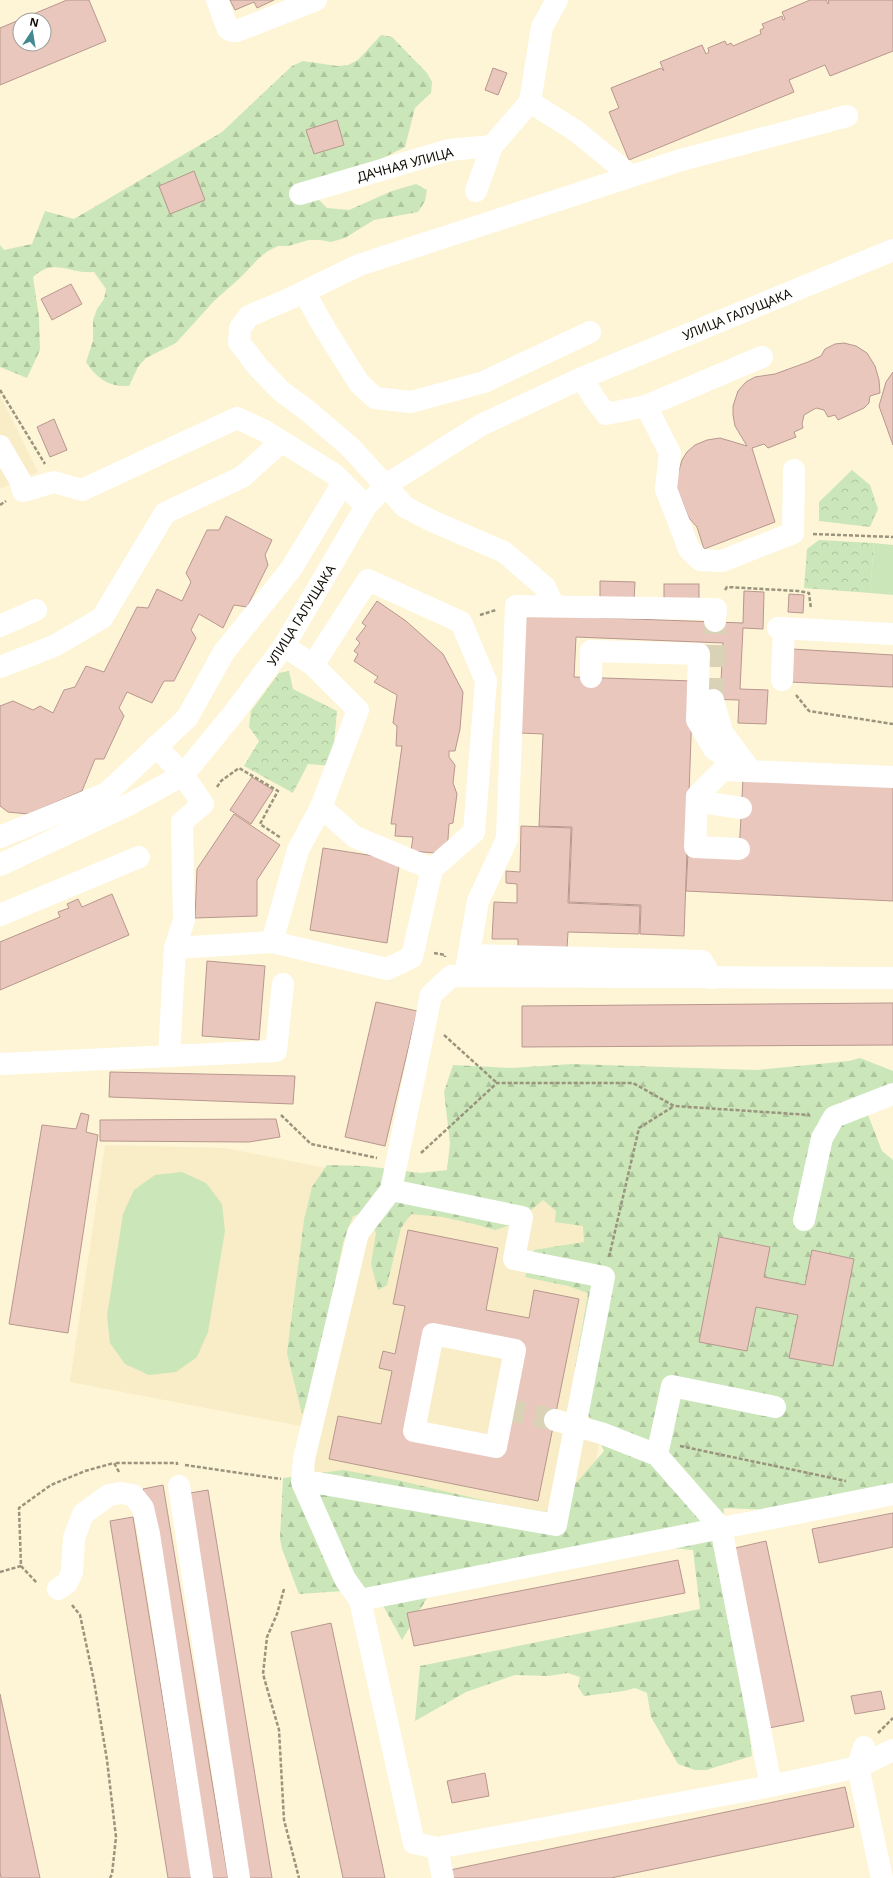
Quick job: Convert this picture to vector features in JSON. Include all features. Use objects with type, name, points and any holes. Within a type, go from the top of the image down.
[{"type":"street","points":[[217,0],[228,29],[237,31],[316,0]]},
{"type":"street","points":[[476,190],[492,146],[530,102],[542,27],[557,0]]},
{"type":"street","points":[[530,102],[576,130],[626,171]]},
{"type":"street","points":[[554,606],[545,587],[504,552],[432,521],[405,506],[350,448],[308,411],[281,391],[258,367],[239,342],[240,328],[249,316],[304,292],[359,265],[682,160],[847,116]]},
{"type":"street","name":"ДАЧНАЯ УЛИЦА","points":[[300,194],[449,150],[492,146]]},
{"type":"street","name":"УЛИЦА ГАЛУЩАКА","points":[[0,865],[128,805],[182,775],[233,714],[284,646],[366,506],[386,485],[481,425],[582,378],[893,250]]},
{"type":"street","points":[[304,292],[324,329],[359,383],[375,398],[411,402],[484,382],[590,332]]},
{"type":"street","points":[[582,378],[606,414],[646,406],[762,357]]},
{"type":"street","points":[[646,406],[670,453],[666,489],[689,549],[700,560],[722,561],[793,533],[794,470]]},
{"type":"street","points":[[0,446],[20,480],[23,491],[54,482],[82,490],[237,418],[264,431],[334,474],[366,506]]},
{"type":"street","points":[[0,667],[54,646],[102,618],[165,513],[242,478],[281,442]]},
{"type":"street","points":[[0,837],[107,793],[186,718],[224,652],[291,569],[343,483]]},
{"type":"street","points":[[175,948],[272,942],[387,969],[412,957],[432,869],[474,832],[486,682],[461,622],[368,580],[313,665]]},
{"type":"street","points":[[465,976],[478,901],[507,839],[516,606],[554,606],[716,615]]},
{"type":"street","points":[[0,626],[36,610]]},
{"type":"street","points":[[782,674],[781,628],[893,634]]},
{"type":"street","points":[[272,942],[298,850],[321,807],[358,710],[313,665],[284,646]]},
{"type":"street","points":[[591,677],[591,651],[699,654],[697,720],[714,749],[750,770]]},
{"type":"street","points":[[713,700],[722,732],[750,770]]},
{"type":"street","points":[[156,746],[182,775],[203,804],[182,822],[184,920],[175,948],[169,1056]]},
{"type":"street","points":[[714,749],[706,760],[707,791],[713,841],[739,846],[695,847],[697,796],[723,770],[893,777]]},
{"type":"street","points":[[707,791],[741,808]]},
{"type":"street","points":[[321,807],[355,837],[432,869]]},
{"type":"street","points":[[0,915],[139,857]]},
{"type":"street","points":[[469,955],[702,961],[712,978]]},
{"type":"street","points":[[893,978],[452,976],[431,995],[391,1190],[358,1233],[304,1459],[302,1482],[345,1578],[360,1600],[414,1843],[436,1848],[771,1786],[858,1767],[893,1750]]},
{"type":"street","points":[[0,1064],[276,1051],[283,984]]},
{"type":"street","points":[[804,1220],[822,1138],[834,1117],[893,1094]]},
{"type":"street","points":[[302,1482],[326,1484],[556,1525],[604,1277],[514,1259],[522,1217],[391,1190]]},
{"type":"street","points":[[433,1334],[515,1350],[496,1447],[414,1431],[433,1334]]},
{"type":"street","points":[[658,1448],[672,1386],[775,1407]]},
{"type":"street","points":[[555,1420],[658,1448],[720,1528],[771,1786]]},
{"type":"street","points":[[179,1486],[239,1878]]},
{"type":"street","points":[[58,1589],[67,1583],[72,1572],[74,1538],[83,1514],[108,1495],[121,1493],[133,1495],[143,1508],[149,1534],[202,1878]]},
{"type":"street","points":[[360,1600],[893,1494]]},
{"type":"street","points":[[864,1747],[858,1767],[885,1869]]},
{"type":"street","points":[[436,1848],[443,1878]]},
{"type":"path","points":[[0,390],[49,470],[54,482]]},
{"type":"path","points":[[793,533],[893,537]]},
{"type":"path","points":[[716,615],[727,588],[798,591],[809,593],[812,629]]},
{"type":"path","points":[[782,674],[786,675],[787,685],[809,711],[892,725]]},
{"type":"path","points":[[203,804],[221,781],[239,768],[278,791],[260,824],[298,850]]},
{"type":"path","points":[[426,1020],[497,1083],[633,1083],[674,1106],[834,1117]]},
{"type":"path","points":[[281,1115],[310,1144],[408,1165],[497,1083]]},
{"type":"path","points":[[604,1277],[640,1128],[674,1106]]},
{"type":"path","points":[[658,1448],[854,1483]]},
{"type":"path","points":[[110,1878],[112,1874],[116,1837],[107,1760],[94,1681],[80,1615],[58,1589],[39,1585],[21,1566],[19,1508],[51,1484],[85,1471],[114,1463],[177,1464],[302,1482]]},
{"type":"path","points":[[114,1463],[133,1495]]},
{"type":"path","points":[[177,1464],[179,1486]]},
{"type":"path","points":[[0,1572],[21,1566]]},
{"type":"path","points":[[284,1589],[277,1614],[267,1637],[263,1674],[279,1730],[284,1820],[299,1878]]},
{"type":"shaded area","points":[[0,395],[38,472],[0,489]]},
{"type":"shaded area","points":[[663,1135],[601,1433],[582,1533],[318,1483],[301,1426],[70,1382],[105,1145],[225,1148],[504,1204]]},
{"type":"green space","points":[[381,35],[392,37],[427,73],[432,82],[431,93],[415,108],[405,147],[309,195],[319,200],[327,208],[349,210],[392,191],[416,184],[427,190],[425,201],[418,212],[374,220],[345,238],[331,242],[309,240],[288,246],[278,246],[268,251],[214,301],[176,343],[146,358],[138,367],[129,386],[115,385],[104,381],[90,368],[86,362],[93,341],[93,320],[97,309],[104,299],[106,289],[94,272],[55,267],[48,268],[33,277],[39,317],[40,350],[27,378],[0,367],[0,245],[4,250],[32,244],[45,211],[74,219],[222,132],[292,66],[303,61],[337,66],[348,65],[358,60]]},
{"type":"green space","points":[[852,470],[870,485],[878,509],[870,527],[819,521],[819,502]]},
{"type":"green space","points":[[819,540],[874,543],[870,593],[804,588],[807,549]]},
{"type":"green space","points":[[874,543],[893,545],[893,595],[870,593]]},
{"type":"green space","points":[[289,671],[293,689],[337,711],[332,766],[308,764],[293,793],[244,766],[259,741],[249,727],[251,711],[279,673]]},
{"type":"green space","points":[[860,1058],[893,1071],[893,1090],[863,1102],[882,1151],[893,1160],[893,1484],[767,1510],[724,1508],[721,1570],[741,1663],[752,1756],[706,1770],[695,1770],[678,1764],[651,1717],[647,1693],[635,1688],[624,1691],[584,1696],[578,1687],[580,1677],[568,1673],[548,1676],[515,1675],[466,1692],[415,1721],[420,1666],[700,1609],[693,1550],[659,1547],[430,1593],[402,1640],[374,1589],[299,1594],[282,1549],[280,1538],[283,1478],[343,1470],[397,1480],[495,1503],[546,1512],[577,1482],[604,1451],[586,1410],[575,1368],[588,1293],[568,1286],[525,1277],[534,1250],[584,1242],[583,1226],[555,1222],[556,1211],[543,1200],[514,1224],[495,1230],[443,1217],[411,1214],[401,1228],[387,1285],[378,1290],[371,1264],[376,1233],[366,1213],[353,1216],[343,1243],[314,1387],[302,1414],[287,1353],[304,1220],[312,1187],[327,1165],[365,1166],[421,1173],[447,1170],[450,1143],[444,1092],[453,1065],[512,1068],[572,1064],[757,1070],[849,1061]]},
{"type":"green space","points":[[182,1172],[206,1183],[222,1204],[225,1231],[208,1332],[197,1357],[176,1372],[149,1375],[125,1364],[110,1343],[107,1316],[123,1214],[134,1190],[155,1175]]},
{"type":"building","points":[[67,0],[89,0],[106,41],[0,85],[0,28],[12,23],[12,52],[52,52],[52,12],[38,12]]},
{"type":"building","points":[[230,0],[274,0],[257,8],[254,2],[235,10]]},
{"type":"building","points":[[810,0],[826,0],[828,4],[828,0],[893,0],[893,51],[830,76],[825,65],[789,80],[794,92],[629,160],[609,112],[619,108],[611,88],[661,68],[664,71],[660,62],[702,45],[706,54],[709,52],[708,48],[725,41],[727,45],[731,43],[733,46],[761,34],[760,30],[764,28],[762,24],[782,16],[783,20],[785,19],[782,12]]},
{"type":"building","points":[[493,68],[507,73],[498,95],[485,90]]},
{"type":"building","points":[[337,120],[344,145],[314,154],[306,130]]},
{"type":"building","points":[[194,171],[205,200],[170,214],[159,186]]},
{"type":"building","points":[[71,284],[82,304],[52,320],[41,299]]},
{"type":"building","points":[[844,343],[856,346],[867,353],[875,366],[879,380],[880,393],[870,396],[869,403],[864,408],[838,420],[835,415],[828,417],[824,410],[816,408],[804,415],[802,424],[803,428],[794,432],[796,437],[768,448],[764,444],[752,448],[775,522],[704,549],[697,527],[689,518],[675,484],[682,460],[687,452],[695,445],[707,440],[720,438],[747,446],[735,426],[733,415],[733,406],[738,391],[746,382],[755,377],[775,374],[808,362],[821,356],[825,349],[835,344]]},
{"type":"building","points":[[893,372],[893,445],[879,406],[886,382]]},
{"type":"building","points":[[54,419],[67,450],[50,457],[37,427]]},
{"type":"building","points":[[226,516],[272,540],[265,555],[268,565],[247,607],[234,605],[223,628],[199,614],[191,630],[196,638],[174,681],[164,681],[152,703],[127,692],[119,708],[124,716],[104,759],[95,759],[82,791],[28,814],[8,812],[0,806],[0,706],[13,701],[33,710],[40,706],[53,713],[64,690],[75,687],[86,666],[104,672],[137,607],[148,608],[157,589],[182,601],[191,582],[186,573],[207,530],[219,530]]},
{"type":"building","points":[[600,581],[635,582],[634,601],[600,600]]},
{"type":"building","points":[[664,584],[699,584],[699,602],[664,602]]},
{"type":"building","points":[[744,591],[764,592],[763,629],[743,628],[740,689],[768,690],[766,724],[738,723],[739,700],[703,699],[704,681],[721,681],[723,643],[576,637],[574,677],[693,681],[684,936],[640,934],[641,905],[569,902],[572,827],[539,826],[543,734],[521,733],[525,615],[743,623]]},
{"type":"building","points":[[789,594],[804,595],[803,613],[788,612]]},
{"type":"building","points":[[377,601],[406,621],[443,654],[463,692],[460,729],[455,751],[449,751],[449,757],[455,765],[453,783],[457,794],[453,823],[449,824],[447,854],[411,851],[413,837],[395,836],[396,824],[391,824],[402,746],[396,746],[397,726],[393,723],[397,695],[374,682],[378,677],[354,661],[358,654],[354,651],[360,643],[356,639],[366,626],[362,623]]},
{"type":"building","points":[[792,649],[893,655],[893,687],[790,682]]},
{"type":"building","points":[[252,777],[273,790],[251,824],[230,810]]},
{"type":"building","points":[[743,778],[893,785],[893,901],[686,891],[688,852],[739,854]]},
{"type":"building","points":[[234,814],[280,845],[257,880],[257,916],[195,918],[197,869]]},
{"type":"building","points":[[521,826],[571,828],[568,903],[640,906],[639,934],[568,932],[567,948],[518,946],[518,939],[492,939],[494,902],[517,903],[517,884],[506,883],[506,871],[520,872]]},
{"type":"building","points":[[323,848],[400,860],[387,943],[310,930]]},
{"type":"building","points":[[112,894],[129,935],[0,990],[0,942],[60,917],[58,912],[69,908],[67,904],[78,899],[82,907]]},
{"type":"building","points":[[207,961],[265,966],[259,1040],[202,1036]]},
{"type":"building","points":[[376,1002],[417,1011],[385,1146],[345,1137]]},
{"type":"building","points":[[893,1003],[893,1045],[522,1047],[522,1006]]},
{"type":"building","points":[[110,1072],[295,1076],[293,1104],[109,1097]]},
{"type":"building","points":[[81,1113],[89,1115],[86,1132],[98,1135],[68,1333],[9,1324],[42,1125],[76,1129]]},
{"type":"building","points":[[276,1119],[280,1137],[249,1142],[100,1141],[100,1120]]},
{"type":"building","points":[[408,1230],[498,1248],[486,1310],[529,1318],[534,1290],[579,1299],[538,1501],[329,1459],[338,1416],[381,1424],[392,1371],[379,1368],[383,1351],[395,1354],[405,1306],[393,1304]],"holes":[[[433,1334],[515,1350],[496,1447],[414,1431]]]},
{"type":"building","points":[[719,1237],[770,1247],[764,1277],[805,1285],[812,1250],[854,1259],[833,1366],[789,1358],[798,1315],[756,1307],[747,1351],[699,1342]]},
{"type":"building","points":[[163,1485],[228,1878],[207,1878],[143,1489]]},
{"type":"building","points":[[208,1490],[272,1878],[247,1878],[184,1494]]},
{"type":"building","points":[[893,1513],[893,1547],[819,1563],[812,1529]]},
{"type":"building","points":[[133,1517],[192,1878],[168,1878],[110,1521]]},
{"type":"building","points":[[766,1541],[804,1721],[769,1728],[731,1549]]},
{"type":"building","points":[[678,1560],[685,1593],[414,1646],[407,1613]]},
{"type":"building","points":[[331,1623],[385,1878],[343,1878],[291,1632]]},
{"type":"building","points":[[881,1691],[885,1709],[855,1714],[851,1696]]},
{"type":"building","points":[[0,1694],[40,1878],[1,1878]]},
{"type":"building","points":[[485,1773],[489,1796],[452,1803],[447,1781]]},
{"type":"building","points":[[845,1787],[854,1827],[611,1878],[452,1878],[450,1870]]},
{"type":"tunnel","points":[[713,700],[715,621]]},
{"type":"tunnel","points":[[503,1409],[555,1420]]}]
